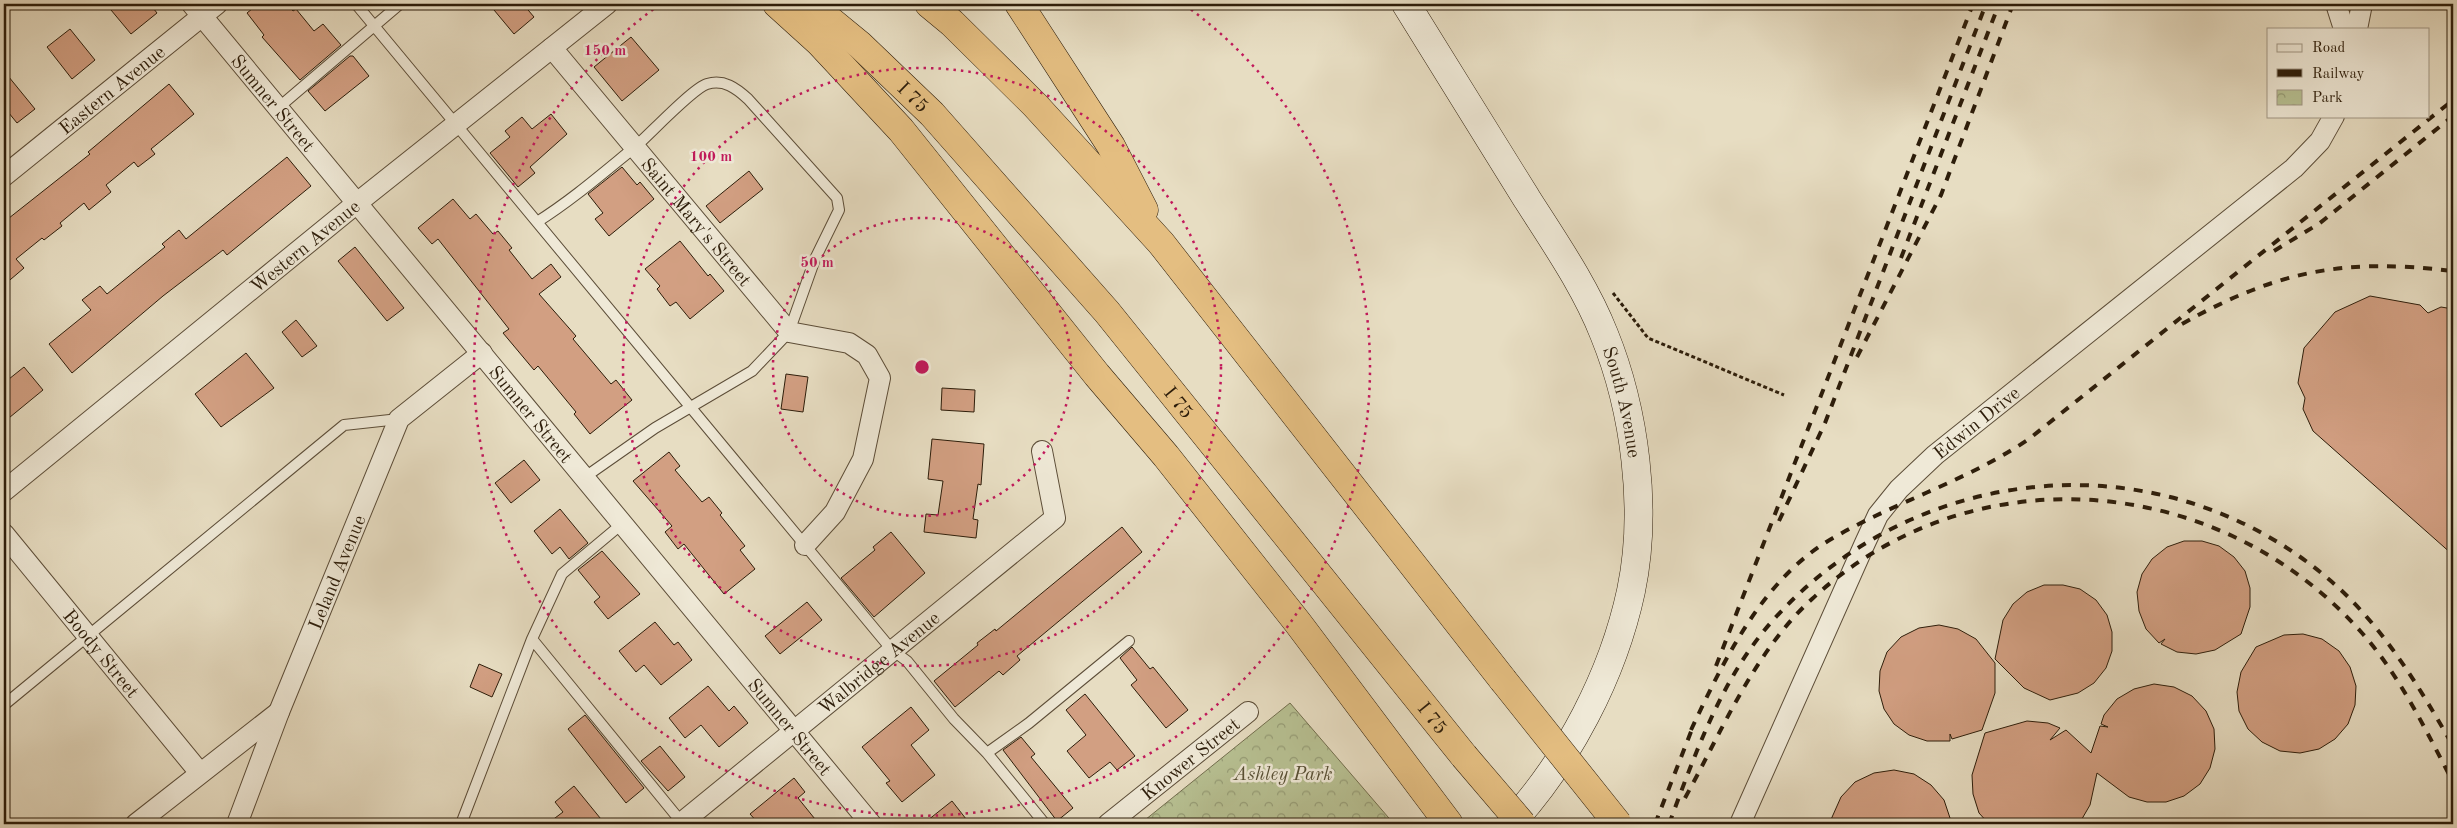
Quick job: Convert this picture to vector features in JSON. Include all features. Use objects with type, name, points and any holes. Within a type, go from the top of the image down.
[{"type":"highway","points":[[777,4],[820,43],[901,130],[1097,375],[1190,486],[1304,631],[1449,824]]},
{"type":"highway","name":"I 75","points":[[810,4],[860,45],[932,114],[1107,312],[1464,756],[1522,824]]},
{"type":"highway","points":[[928,4],[952,24],[1035,105],[1161,243],[1618,824]]},
{"type":"highway","points":[[1019,4],[1111,146],[1161,243]]},
{"type":"street","name":"Western Avenue","points":[[4,490],[357,203],[607,4]]},
{"type":"street","name":"South Avenue","points":[[1406,4],[1579,280],[1604,333],[1621,382],[1631,436],[1639,502],[1637,546],[1631,591],[1608,665],[1585,715],[1560,759],[1525,807],[1510,824]]},
{"type":"street","points":[[2336,4],[2344,28]]},
{"type":"street","points":[[2357,28],[2362,4]]},
{"type":"street","name":"Sumner Street","points":[[204,8],[278,108],[871,824]]},
{"type":"street","name":"Eastern Avenue","points":[[4,176],[204,8]]},
{"type":"street","name":"Saint Mary's Street","points":[[552,48],[789,332]]},
{"type":"street","name":"Edwin Drive","points":[[1740,824],[1878,515],[1899,489],[1935,455],[2294,168],[2320,141],[2333,118]]},
{"type":"street","points":[[789,332],[849,343],[867,355],[880,378],[863,459],[835,512],[805,544]]},
{"type":"street","name":"Leland Avenue","points":[[238,824],[279,712],[399,419],[482,353]]},
{"type":"street","name":"Walbridge Avenue","points":[[682,824],[1055,518],[1042,451]]},
{"type":"street","name":"Boody Street","points":[[4,534],[200,772]]},
{"type":"street","points":[[136,824],[279,712]]},
{"type":"street","name":"Knower Street","points":[[1108,824],[1248,712]]},
{"type":"lane","points":[[356,4],[892,650],[907,660],[954,719],[987,754],[1045,824]]},
{"type":"lane","points":[[278,108],[400,4]]},
{"type":"lane","points":[[537,222],[572,199],[706,84],[722,83],[736,88],[837,198],[839,210],[815,259],[789,332],[752,371],[656,428],[584,477]]},
{"type":"lane","points":[[4,705],[344,425],[399,419]]},
{"type":"lane","points":[[461,824],[532,639],[562,574],[623,524]]},
{"type":"lane","points":[[532,639],[682,824]]},
{"type":"lane","points":[[987,754],[1029,723],[1128,641]]},
{"type":"path","points":[[1610,289],[1648,338],[1784,395]]},
{"type":"green space","name":"Ashley Park","points":[[1290,703],[1394,824],[1140,824]]},
{"type":"building","points":[[106,4],[150,4],[157,13],[131,34]]},
{"type":"building","points":[[258,4],[287,4],[293,11],[296,9],[314,31],[323,24],[341,45],[300,80],[262,37],[264,35],[247,13]]},
{"type":"building","points":[[489,4],[523,4],[534,17],[514,34]]},
{"type":"building","points":[[70,29],[95,60],[72,79],[47,47]]},
{"type":"building","points":[[631,37],[659,70],[622,101],[594,67]]},
{"type":"building","points":[[350,56],[353,56],[369,76],[325,111],[308,91]]},
{"type":"building","points":[[4,71],[35,109],[17,123],[4,107]]},
{"type":"building","points":[[169,84],[194,114],[151,149],[155,154],[138,167],[134,162],[106,185],[111,192],[89,210],[84,203],[60,223],[62,226],[44,240],[42,238],[16,259],[24,268],[4,285],[4,222],[90,154],[88,152]]},
{"type":"building","points":[[551,114],[567,134],[530,167],[535,173],[518,187],[490,153],[510,137],[505,131],[522,117],[532,129]]},
{"type":"building","points":[[287,157],[311,186],[227,255],[223,250],[163,296],[72,373],[49,344],[91,310],[82,300],[100,286],[107,294],[165,247],[162,244],[179,230],[186,239]]},
{"type":"building","points":[[622,167],[637,185],[640,182],[654,199],[609,236],[595,219],[603,213],[588,194]]},
{"type":"building","points":[[749,171],[763,189],[720,223],[706,206]]},
{"type":"building","points":[[453,199],[470,219],[476,214],[493,234],[498,231],[512,248],[509,250],[532,279],[551,264],[561,277],[539,294],[576,336],[573,339],[611,384],[616,380],[632,400],[590,434],[574,414],[576,412],[538,366],[534,370],[503,333],[509,329],[438,239],[432,244],[418,228]]},
{"type":"building","points":[[680,241],[708,276],[710,274],[724,291],[690,319],[676,302],[670,306],[657,289],[660,286],[645,269]]},
{"type":"building","points":[[355,247],[404,308],[387,321],[338,261]]},
{"type":"building","points":[[2370,296],[2420,305],[2428,313],[2441,307],[2453,309],[2453,555],[2313,431],[2303,409],[2305,398],[2298,383],[2304,348],[2335,312]]},
{"type":"building","points":[[296,320],[317,346],[302,357],[282,332]]},
{"type":"building","points":[[246,353],[274,388],[221,427],[195,394]]},
{"type":"building","points":[[24,367],[43,390],[4,422],[4,383]]},
{"type":"building","points":[[786,374],[808,377],[803,412],[781,409]]},
{"type":"building","points":[[942,388],[975,390],[974,412],[941,410]]},
{"type":"building","points":[[932,439],[984,444],[981,485],[978,484],[973,519],[978,520],[976,538],[924,532],[926,514],[938,515],[943,481],[928,479]]},
{"type":"building","points":[[669,452],[680,466],[675,470],[702,502],[709,497],[722,513],[720,515],[745,546],[740,550],[755,569],[724,594],[684,544],[678,549],[665,532],[672,526],[633,481]]},
{"type":"building","points":[[524,460],[540,480],[511,503],[495,483]]},
{"type":"building","points":[[560,509],[588,543],[569,559],[560,547],[552,554],[534,531]]},
{"type":"building","points":[[1122,527],[1142,552],[1017,656],[1020,660],[1003,675],[999,671],[955,707],[934,681],[978,645],[977,643],[995,629],[996,631]]},
{"type":"building","points":[[891,532],[925,573],[874,617],[841,578],[875,550],[873,547]]},
{"type":"building","points":[[2184,541],[2202,541],[2219,546],[2234,557],[2245,571],[2250,588],[2250,607],[2241,634],[2215,650],[2196,654],[2177,652],[2161,644],[2165,639],[2159,643],[2146,629],[2139,611],[2137,592],[2142,574],[2152,559],[2167,547]]},
{"type":"building","points":[[602,551],[640,594],[608,619],[594,602],[600,597],[578,570]]},
{"type":"building","points":[[2044,585],[2063,585],[2080,589],[2096,600],[2107,615],[2112,632],[2112,651],[2106,668],[2094,683],[2078,693],[2050,700],[2024,688],[1995,659],[2003,620],[2013,604],[2027,592]]},
{"type":"building","points":[[807,602],[822,620],[780,654],[765,636]]},
{"type":"building","points":[[655,622],[674,645],[678,642],[692,660],[661,685],[644,665],[636,672],[619,651]]},
{"type":"building","points":[[1939,625],[1958,629],[1976,639],[1995,663],[1995,693],[1982,730],[1952,739],[1950,734],[1950,741],[1927,741],[1909,735],[1894,724],[1884,709],[1879,691],[1880,671],[1887,652],[1901,637],[1919,628]]},
{"type":"building","points":[[2303,634],[2322,639],[2339,651],[2350,667],[2356,686],[2355,705],[2348,724],[2335,739],[2319,749],[2300,753],[2280,751],[2262,742],[2248,729],[2239,711],[2237,692],[2241,672],[2256,647],[2284,635]]},
{"type":"building","points":[[1132,647],[1150,669],[1153,667],[1188,710],[1166,728],[1131,685],[1137,680],[1120,658]]},
{"type":"building","points":[[479,664],[502,674],[492,697],[470,687]]},
{"type":"building","points":[[2154,684],[2174,687],[2192,696],[2206,711],[2214,729],[2215,749],[2210,768],[2200,784],[2184,796],[2166,802],[2147,802],[2129,797],[2097,773],[2090,805],[2079,824],[1989,824],[1979,813],[1973,794],[1972,775],[1985,733],[2027,721],[2048,723],[2060,728],[2050,740],[2066,730],[2091,753],[2100,726],[2108,727],[2101,724],[2104,715],[2117,699],[2134,689]]},
{"type":"building","points":[[708,686],[729,711],[734,706],[748,723],[719,747],[701,725],[685,738],[669,718]]},
{"type":"building","points":[[1085,694],[1135,756],[1117,770],[1110,762],[1089,778],[1067,751],[1086,735],[1066,710]]},
{"type":"building","points":[[911,707],[929,730],[911,745],[935,775],[902,802],[886,783],[890,781],[862,747]]},
{"type":"building","points":[[585,715],[644,788],[626,803],[568,729]]},
{"type":"building","points":[[1021,737],[1035,754],[1031,757],[1073,808],[1057,821],[1003,750]]},
{"type":"building","points":[[660,746],[685,777],[668,791],[641,761]]},
{"type":"building","points":[[1894,770],[1914,774],[1931,785],[1944,800],[1952,824],[1829,824],[1841,797],[1855,782],[1874,773]]},
{"type":"building","points":[[794,778],[805,792],[798,798],[819,824],[759,824],[750,814]]},
{"type":"building","points":[[574,786],[605,824],[547,824],[563,812],[555,802]]},
{"type":"building","points":[[952,801],[970,824],[923,824]]},
{"type":"railway","points":[[1716,666],[1973,4]]},
{"type":"railway","points":[[1779,521],[1825,423],[1986,4]]},
{"type":"railway","points":[[1901,258],[1999,4]]},
{"type":"railway","points":[[1857,357],[1941,195],[2013,4]]},
{"type":"railway","points":[[1691,730],[1717,676],[1748,623],[1786,575],[1808,555],[1857,525],[1957,479],[2029,439],[2453,100]]},
{"type":"railway","points":[[2274,251],[2320,223],[2453,116]]},
{"type":"railway","points":[[2182,324],[2250,291],[2281,280],[2313,272],[2379,266],[2453,271]]},
{"type":"railway","points":[[1669,824],[1700,742],[1725,690],[1740,665],[1756,641],[1775,618],[1835,563],[1903,523],[1977,497],[2053,486],[2130,489],[2205,508],[2277,542],[2342,591],[2375,626],[2403,664],[2453,746]]},
{"type":"railway","points":[[1685,798],[1741,693],[1773,643],[1791,620],[1812,599],[1875,551],[1945,519],[2018,502],[2093,500],[2167,512],[2239,539],[2304,579],[2362,633],[2376,650],[2401,686],[2453,782]]},
{"type":"railway","points":[[1655,824],[1694,724]]}]
